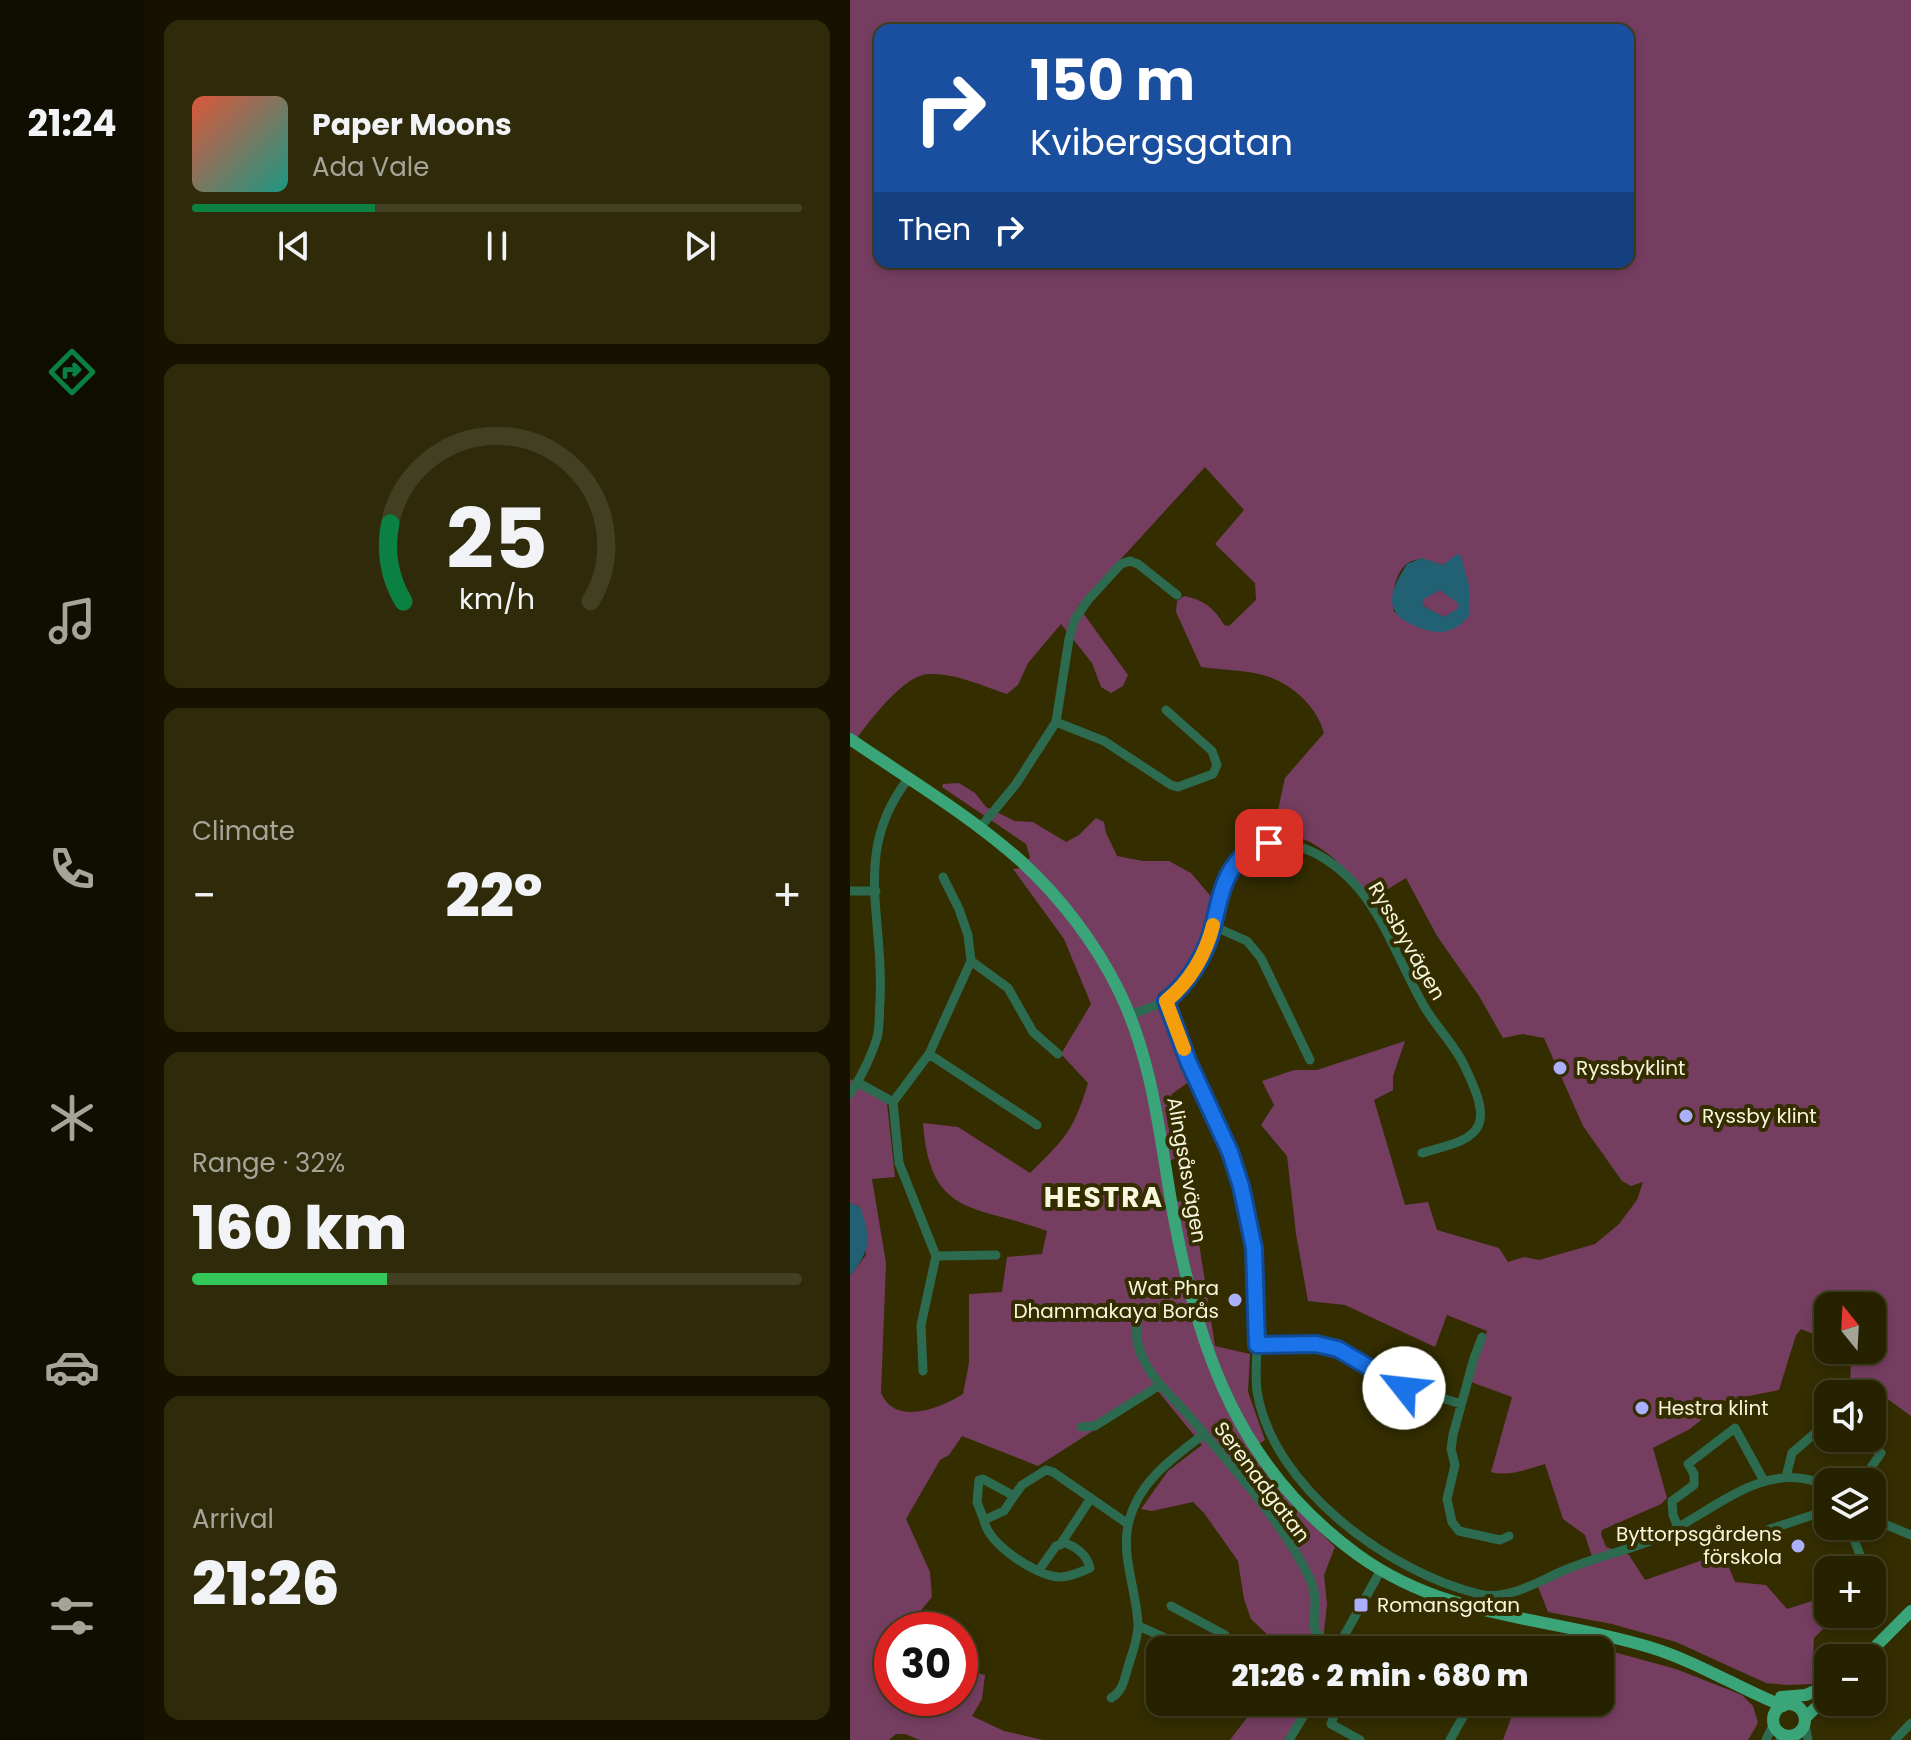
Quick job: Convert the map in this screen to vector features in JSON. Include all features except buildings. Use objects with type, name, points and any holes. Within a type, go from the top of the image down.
[{"type":"main road","name":"Alingsåsvägen","points":[[850,739],[1022,862],[1064,908],[1104,966],[1129,1015],[1152,1087],[1174,1218],[1192,1300],[1220,1384],[1233,1413],[1279,1480],[1334,1535],[1381,1570],[1429,1594],[1467,1607],[1652,1647],[1789,1705],[1814,1693]]},
{"type":"main road","points":[[1878,1644],[1911,1611]]},
{"type":"main road","name":"Alingsåsvägen","points":[[1743,1687],[1777,1697],[1792,1698],[1814,1692]]},
{"type":"main road","name":"Alingsåsvägen","points":[[1743,1687],[1774,1721]]},
{"type":"main road","points":[[1805,1721],[1802,1710],[1789,1705],[1776,1711],[1774,1721],[1778,1731],[1788,1738],[1800,1732],[1814,1711]]},
{"type":"street","points":[[979,829],[1010,793],[1056,722],[1065,657],[1075,619],[1088,600],[1121,564],[1130,561],[1177,595]]},
{"type":"street","points":[[1056,722],[1104,741],[1171,785],[1178,787],[1213,774],[1217,765],[1212,751],[1166,710]]},
{"type":"street","points":[[850,1094],[878,1036],[881,977],[874,858],[883,819],[908,779]]},
{"type":"street","name":"Ryssbyvägen","points":[[1129,1015],[1166,1001],[1197,965],[1229,876],[1241,858],[1269,843],[1299,846],[1312,852],[1326,859],[1360,890],[1424,1005],[1457,1052],[1475,1094],[1482,1114],[1476,1132],[1468,1138],[1422,1153]]},
{"type":"street","points":[[923,1371],[921,1325],[936,1256],[899,1163],[893,1102],[929,1054],[971,961],[968,935],[943,877]]},
{"type":"street","points":[[850,891],[876,891]]},
{"type":"street","points":[[1213,926],[1247,941],[1261,958],[1310,1060]]},
{"type":"street","points":[[971,961],[1008,988],[1033,1032],[1058,1054]]},
{"type":"street","points":[[1166,1001],[1188,1061],[1230,1152],[1241,1186],[1254,1248],[1256,1387],[1264,1420],[1293,1473],[1341,1520],[1373,1544],[1433,1578],[1479,1594],[1505,1594],[1584,1562],[1654,1539],[1752,1485],[1786,1477],[1814,1480]]},
{"type":"street","points":[[929,1054],[1037,1125]]},
{"type":"street","points":[[857,1082],[893,1102]]},
{"type":"street","points":[[936,1256],[996,1255]]},
{"type":"street","name":"Serenadgatan","points":[[1143,1307],[1135,1322],[1137,1341],[1145,1363],[1274,1522],[1315,1592],[1315,1631],[1320,1636]]},
{"type":"street","points":[[1482,1337],[1453,1435],[1451,1449],[1455,1465],[1447,1499],[1452,1522],[1459,1531],[1500,1540],[1509,1536]]},
{"type":"street","points":[[1257,1345],[1316,1344],[1338,1349],[1391,1382],[1461,1404]]},
{"type":"street","points":[[1081,1427],[1095,1426],[1160,1385]]},
{"type":"street","points":[[1678,1527],[1672,1501],[1694,1485],[1694,1474],[1688,1464],[1735,1428],[1764,1481]]},
{"type":"street","points":[[1111,1698],[1122,1688],[1137,1638],[1128,1561],[1128,1524],[1135,1504],[1166,1463],[1204,1434]]},
{"type":"street","points":[[1786,1477],[1792,1453],[1814,1434]]},
{"type":"street","points":[[984,1520],[1004,1511],[1022,1485],[1046,1470],[1128,1524]]},
{"type":"street","points":[[1014,1496],[983,1479],[979,1480],[977,1502],[986,1528],[1005,1551],[1056,1577],[1090,1568],[1087,1558],[1073,1547],[1060,1545]]},
{"type":"street","points":[[1039,1570],[1091,1498]]},
{"type":"street","points":[[1764,1531],[1814,1515]]},
{"type":"street","points":[[1886,1525],[1911,1535]]},
{"type":"street","points":[[1344,1636],[1381,1570]]},
{"type":"street","points":[[1171,1606],[1225,1636]]},
{"type":"street","points":[[1138,1626],[1160,1636]]},
{"type":"street","points":[[1289,1740],[1304,1716]]},
{"type":"street","points":[[1334,1716],[1331,1724],[1360,1740]]},
{"type":"street","points":[[1450,1740],[1463,1716]]},
{"type":"street","points":[[1766,1740],[1774,1721]]},
{"type":"street","points":[[1805,1721],[1808,1740]]},
{"type":"street","points":[[1895,1740],[1911,1723]]},
{"type":"shaded area","points":[[850,0],[1911,0],[1911,1416],[1886,1398],[1886,1380],[1850,1380],[1851,1364],[1886,1364],[1886,1292],[1814,1292],[1814,1334],[1801,1329],[1796,1335],[1779,1390],[1724,1401],[1690,1429],[1653,1448],[1667,1498],[1661,1504],[1602,1530],[1601,1534],[1606,1547],[1629,1555],[1645,1580],[1723,1553],[1735,1582],[1766,1585],[1787,1609],[1814,1600],[1814,1628],[1824,1628],[1814,1638],[1812,1684],[1766,1683],[1676,1642],[1612,1624],[1548,1612],[1537,1584],[1593,1560],[1585,1535],[1563,1519],[1545,1464],[1512,1473],[1491,1472],[1512,1397],[1471,1382],[1487,1331],[1447,1315],[1435,1347],[1345,1305],[1308,1301],[1287,1156],[1261,1125],[1274,1105],[1262,1081],[1294,1070],[1317,1070],[1405,1041],[1393,1076],[1393,1090],[1374,1100],[1405,1205],[1428,1202],[1437,1230],[1499,1248],[1508,1262],[1524,1257],[1539,1260],[1595,1244],[1619,1224],[1637,1200],[1643,1182],[1631,1186],[1622,1181],[1583,1126],[1544,1038],[1523,1034],[1503,1038],[1479,996],[1437,936],[1406,878],[1370,900],[1329,854],[1303,839],[1273,833],[1285,778],[1324,733],[1309,704],[1283,684],[1256,673],[1201,667],[1176,612],[1177,601],[1184,596],[1191,597],[1207,605],[1224,625],[1229,626],[1256,600],[1255,583],[1215,544],[1244,510],[1205,467],[1078,606],[1128,675],[1123,686],[1111,693],[1101,687],[1092,663],[1061,624],[1028,663],[1018,685],[1007,694],[969,681],[929,674],[899,689],[857,738],[850,733]],"holes":[[[1461,556],[1464,572],[1463,623],[1394,612],[1396,583],[1406,564],[1428,560],[1443,565]]]},
{"type":"shaded area","points":[[1440,590],[1459,603],[1458,609],[1444,617],[1422,603],[1423,599]]},
{"type":"shaded area","points":[[959,783],[975,793],[986,807],[1015,821],[1033,822],[1066,842],[1079,835],[1096,818],[1104,822],[1117,856],[1143,861],[1169,861],[1191,873],[1214,900],[1195,953],[1180,975],[1158,994],[1190,1081],[1172,1094],[1169,1102],[1178,1122],[1174,1136],[1178,1157],[1161,1165],[1162,1182],[1167,1202],[1186,1201],[1195,1217],[1215,1346],[1250,1354],[1248,1392],[1265,1440],[1250,1450],[1298,1510],[1335,1547],[1324,1575],[1327,1604],[1324,1636],[1269,1636],[1251,1619],[1244,1599],[1238,1561],[1193,1502],[1152,1511],[1141,1509],[1168,1471],[1202,1445],[1157,1390],[1038,1466],[962,1436],[949,1455],[940,1460],[906,1519],[930,1572],[932,1597],[920,1612],[874,1612],[874,1716],[972,1716],[1004,1731],[1043,1740],[920,1740],[896,1734],[889,1740],[850,1740],[850,1276],[866,1255],[860,1207],[850,1203],[850,1079],[887,1103],[895,1177],[872,1179],[886,1263],[881,1393],[896,1409],[907,1412],[930,1409],[963,1394],[969,1363],[969,1294],[1002,1292],[1007,1257],[1042,1254],[1047,1231],[978,1210],[961,1203],[947,1192],[935,1177],[927,1154],[923,1123],[958,1127],[1030,1173],[1067,1133],[1088,1083],[1061,1054],[1091,1004],[1064,939],[1013,869],[1022,868],[1030,857],[1026,844],[942,787],[943,784]]},
{"type":"shaded area","points":[[1614,1652],[1676,1669],[1742,1695],[1753,1706],[1758,1723],[1748,1740],[1503,1740],[1512,1716],[1614,1716]]},
{"type":"shaded area","points":[[978,1673],[985,1675],[978,1706]]},
{"type":"shaded area","points":[[1248,1716],[1301,1716],[1284,1740],[1230,1740]]},
{"type":"water","points":[[1457,554],[1461,556],[1470,590],[1470,615],[1453,629],[1435,632],[1420,628],[1399,616],[1392,602],[1396,585],[1407,564],[1422,558],[1443,565]],"holes":[[[1440,590],[1459,604],[1457,609],[1444,617],[1422,603]]]},
{"type":"water","points":[[850,1203],[860,1207],[867,1243],[862,1258],[850,1276]]},
{"type":"slow traffic","points":[[1184,1049],[1166,1001],[1197,965],[1213,925]]},
{"type":"place","name":"Ryssbyklint","points":[[1560,1068]]},
{"type":"place","name":"Ryssby klint","points":[[1686,1116]]},
{"type":"place","name":"Wat Phra Dhammakaya Borås","points":[[1235,1300]]},
{"type":"place","name":"Hestra klint","points":[[1642,1408]]},
{"type":"place","name":"Byttorpsgårdens förskola","points":[[1798,1546]]},
{"type":"place","name":"Romansgatan","points":[[1361,1605]]},
{"type":"district","name":"HESTRA","points":[[1104,1197]]},
{"type":"route","points":[[1269,843],[1249,852],[1235,864],[1217,908],[1205,950],[1184,983],[1166,1001],[1188,1061],[1230,1152],[1248,1211],[1254,1248],[1257,1345],[1316,1344],[1338,1349],[1404,1388]]}]
